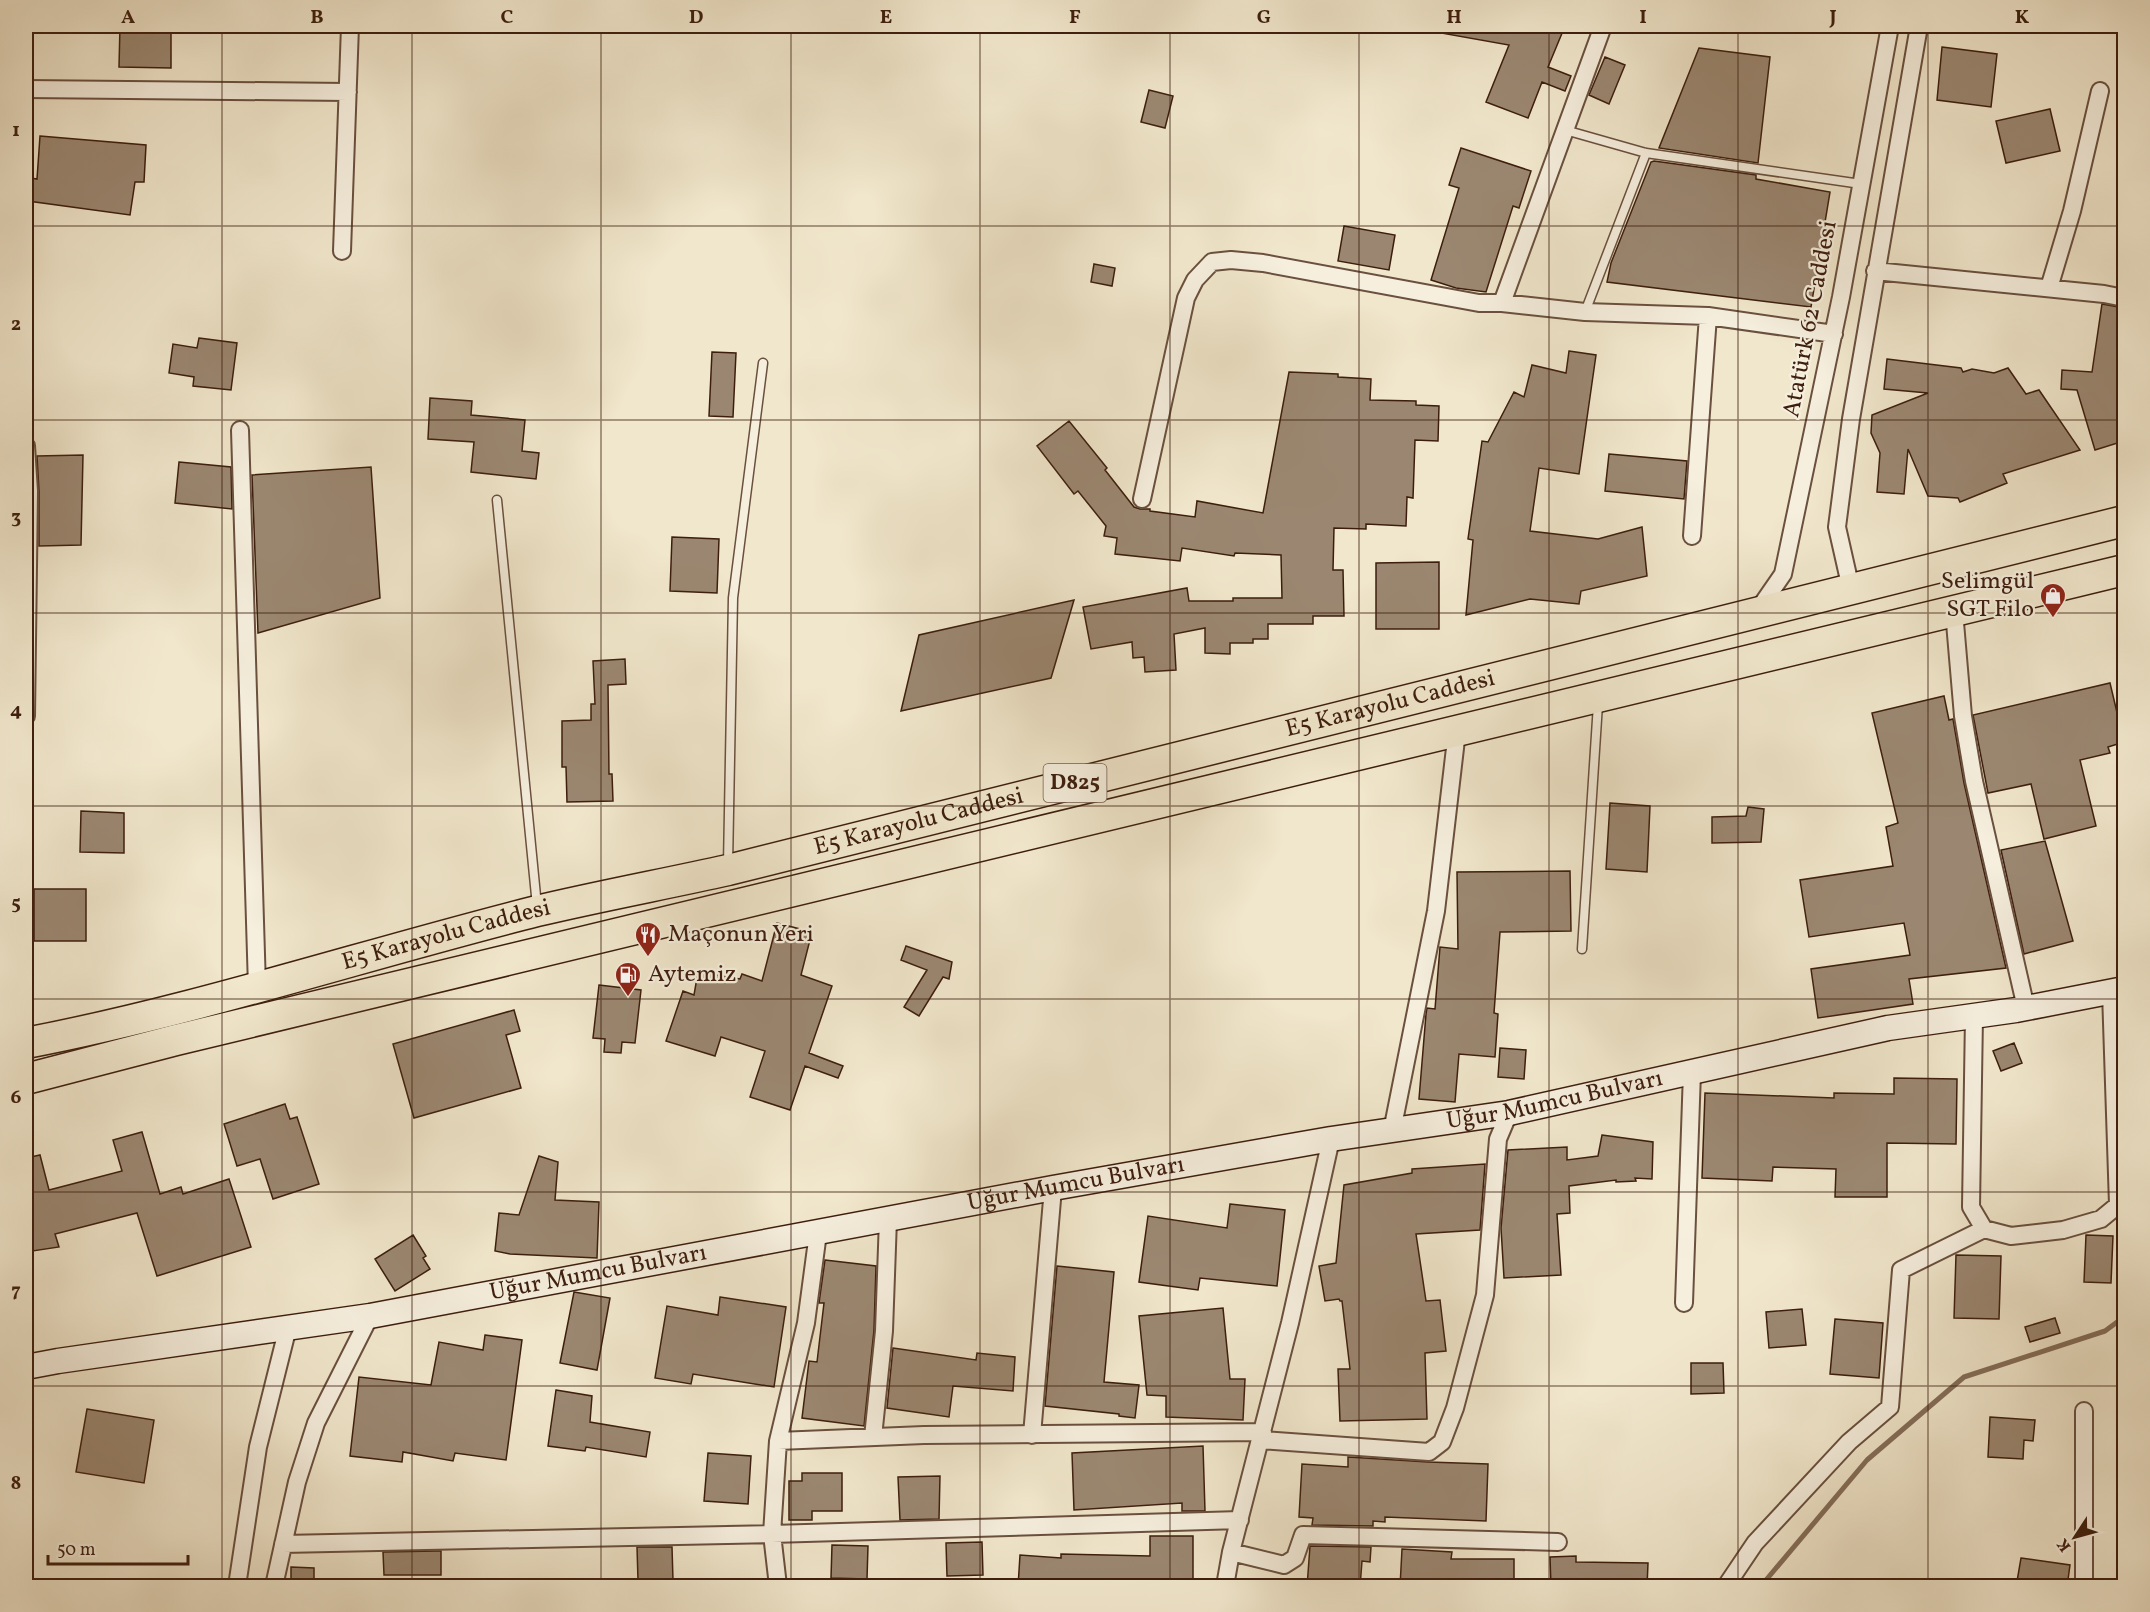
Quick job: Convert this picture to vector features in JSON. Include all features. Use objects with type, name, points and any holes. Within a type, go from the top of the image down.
[{"type":"highway","name":"E5 Karayolu Caddesi","points":[[26,1043],[64,1036],[257,987],[538,911],[728,870],[2124,521]]},
{"type":"highway","name":"E5 Karayolu Caddesi","points":[[26,1079],[176,1040],[2124,570]]},
{"type":"highway","points":[[26,1098],[176,1040]]},
{"type":"street","points":[[342,251],[350,26]]},
{"type":"street","points":[[1502,303],[1603,26]]},
{"type":"street","name":"Atatürk 62 Caddesi","points":[[1755,614],[1784,574],[1833,334],[1890,26]]},
{"type":"street","points":[[1851,589],[1837,527],[1851,419],[1875,271],[1919,26]]},
{"type":"street","points":[[26,89],[348,93]]},
{"type":"street","points":[[2049,288],[2072,212],[2100,91]]},
{"type":"street","points":[[1142,499],[1186,298],[1195,280],[1212,262],[1231,260],[1263,263],[1479,303],[1502,303],[1585,312],[1708,316],[1833,334]]},
{"type":"street","points":[[1875,271],[2049,288],[2124,298]]},
{"type":"street","points":[[1692,536],[1708,316]]},
{"type":"street","points":[[240,430],[257,987]]},
{"type":"street","points":[[26,446],[29,491],[26,716]]},
{"type":"street","points":[[1954,611],[1963,716],[1974,781],[2026,1008]]},
{"type":"street","points":[[1392,1131],[1436,911],[1457,731]]},
{"type":"street","points":[[1726,1587],[1755,1543],[1849,1442],[1890,1407],[1901,1270],[1984,1229],[2011,1236],[2063,1230],[2101,1219],[2118,1205],[2118,991]]},
{"type":"street","name":"Uğur Mumcu Bulvarı","points":[[26,1368],[58,1361],[370,1316],[1053,1188],[1331,1139],[1509,1113],[1888,1028],[2026,1008],[2118,991]]},
{"type":"street","points":[[1974,1016],[1971,1207],[1984,1229]]},
{"type":"street","points":[[1684,1303],[1692,1072]]},
{"type":"street","points":[[778,1441],[924,1435],[1262,1436],[1429,1452],[1442,1442],[1455,1408],[1485,1295],[1498,1139],[1509,1113]]},
{"type":"street","points":[[1225,1587],[1231,1552],[1290,1323],[1331,1139]]},
{"type":"street","points":[[1032,1435],[1053,1188]]},
{"type":"street","points":[[873,1437],[884,1331],[888,1219]]},
{"type":"street","points":[[778,1587],[772,1534],[778,1441],[806,1323],[818,1233]]},
{"type":"street","points":[[274,1587],[297,1482],[316,1423],[370,1316]]},
{"type":"street","points":[[237,1587],[258,1447],[288,1328]]},
{"type":"street","points":[[2084,1587],[2085,1411]]},
{"type":"street","points":[[283,1544],[772,1534],[1240,1520]]},
{"type":"street","points":[[1231,1552],[1284,1565],[1295,1558],[1303,1535],[1558,1542]]},
{"type":"lane","points":[[1565,130],[1646,153],[1861,184]]},
{"type":"lane","points":[[1585,312],[1646,153]]},
{"type":"lane","points":[[728,870],[733,598],[763,363]]},
{"type":"lane","points":[[497,500],[538,911]]},
{"type":"lane","points":[[1582,949],[1598,697]]},
{"type":"building","points":[[120,26],[171,26],[171,68],[119,67]]},
{"type":"building","points":[[1442,26],[1565,26],[1548,67],[1571,76],[1565,91],[1542,82],[1528,118],[1486,102],[1509,45],[1441,33]]},
{"type":"building","points":[[1942,47],[1997,54],[1991,107],[1937,100]]},
{"type":"building","points":[[1699,48],[1770,57],[1758,163],[1659,148]]},
{"type":"building","points":[[1605,57],[1625,65],[1609,104],[1589,95]]},
{"type":"building","points":[[1149,90],[1173,96],[1165,128],[1141,122]]},
{"type":"building","points":[[2050,109],[2060,151],[2006,163],[1996,121]]},
{"type":"building","points":[[40,136],[146,145],[144,182],[135,182],[130,215],[28,201],[31,178],[37,179]]},
{"type":"building","points":[[1461,148],[1531,171],[1519,208],[1513,206],[1486,292],[1456,288],[1431,280],[1459,188],[1449,185]]},
{"type":"building","points":[[1651,162],[1756,175],[1756,179],[1830,192],[1811,307],[1607,282],[1611,263]]},
{"type":"building","points":[[1344,226],[1395,235],[1389,270],[1338,261]]},
{"type":"building","points":[[1094,264],[1115,268],[1112,286],[1091,282]]},
{"type":"building","points":[[2102,304],[2124,308],[2124,441],[2095,450],[2077,390],[2061,389],[2062,370],[2092,372]]},
{"type":"building","points":[[199,338],[237,343],[231,390],[193,386],[194,377],[169,373],[173,344],[197,348]]},
{"type":"building","points":[[1569,351],[1596,355],[1579,474],[1539,468],[1530,531],[1598,539],[1642,527],[1647,576],[1581,591],[1579,604],[1530,599],[1466,615],[1473,540],[1468,539],[1482,441],[1488,442],[1514,392],[1524,397],[1532,365],[1566,373]]},
{"type":"building","points":[[712,352],[736,353],[733,417],[709,416]]},
{"type":"building","points":[[1887,359],[1961,368],[1963,372],[1972,369],[1994,373],[2008,368],[2026,394],[2039,390],[2080,450],[2003,474],[2007,483],[1960,502],[1958,498],[1928,496],[1908,449],[1904,494],[1877,492],[1880,453],[1871,433],[1872,415],[1928,393],[1884,389]]},
{"type":"building","points":[[1289,372],[1338,374],[1338,377],[1371,379],[1370,400],[1416,401],[1416,405],[1439,406],[1438,441],[1415,440],[1413,498],[1407,497],[1406,526],[1366,524],[1366,529],[1334,528],[1333,570],[1343,570],[1344,616],[1313,616],[1313,624],[1268,624],[1268,639],[1253,639],[1253,643],[1230,643],[1230,654],[1205,653],[1205,628],[1174,634],[1176,670],[1145,672],[1144,657],[1133,658],[1132,642],[1091,649],[1083,607],[1187,588],[1189,601],[1282,598],[1281,555],[1235,553],[1234,556],[1182,548],[1180,561],[1115,554],[1117,538],[1104,536],[1106,526],[1078,491],[1074,494],[1037,446],[1069,421],[1107,468],[1105,470],[1134,507],[1195,517],[1197,501],[1263,513]]},
{"type":"building","points":[[430,398],[472,401],[471,415],[525,420],[522,451],[539,453],[536,479],[471,472],[474,442],[428,439]]},
{"type":"building","points":[[1609,454],[1687,461],[1684,499],[1605,491]]},
{"type":"building","points":[[83,455],[81,545],[39,546],[37,456]]},
{"type":"building","points":[[179,462],[231,467],[232,509],[175,503]]},
{"type":"building","points":[[371,467],[380,598],[258,633],[252,475]]},
{"type":"building","points":[[672,537],[719,539],[717,593],[670,591]]},
{"type":"building","points":[[1439,562],[1439,629],[1376,629],[1376,563]]},
{"type":"building","points":[[1074,600],[1051,678],[901,711],[919,635]]},
{"type":"building","points":[[625,659],[626,684],[608,685],[609,774],[612,774],[613,801],[567,802],[566,767],[562,767],[562,721],[591,720],[591,704],[595,704],[593,661]]},
{"type":"building","points":[[2110,683],[2124,742],[2108,747],[2110,753],[2080,760],[2096,826],[2044,839],[2031,784],[1988,793],[1973,715]]},
{"type":"building","points":[[1944,696],[1949,720],[1953,719],[1964,783],[2006,968],[1909,979],[1913,1004],[1818,1018],[1811,969],[1910,955],[1904,923],[1809,937],[1800,880],[1893,866],[1886,827],[1898,823],[1872,713]]},
{"type":"building","points":[[1610,803],[1650,806],[1647,872],[1606,869]]},
{"type":"building","points":[[1748,807],[1764,809],[1761,842],[1712,843],[1712,817],[1746,816]]},
{"type":"building","points":[[81,811],[124,813],[124,853],[80,852]]},
{"type":"building","points":[[2045,841],[2073,941],[2024,954],[2001,850]]},
{"type":"building","points":[[1570,871],[1571,931],[1500,932],[1494,1013],[1498,1014],[1495,1057],[1459,1054],[1455,1102],[1419,1099],[1426,1014],[1427,1008],[1435,1009],[1440,947],[1458,949],[1457,872]]},
{"type":"building","points":[[34,889],[86,889],[86,941],[34,941]]},
{"type":"building","points":[[777,923],[812,932],[801,975],[832,986],[809,1053],[843,1066],[838,1078],[805,1066],[790,1110],[750,1097],[765,1051],[721,1037],[715,1056],[666,1041],[683,991],[694,995],[698,972],[740,979],[742,974],[762,981]]},
{"type":"building","points":[[906,946],[952,962],[949,979],[943,977],[919,1016],[904,1007],[927,970],[901,960]]},
{"type":"building","points":[[599,985],[641,990],[635,1043],[622,1042],[621,1053],[604,1052],[605,1039],[593,1038]]},
{"type":"building","points":[[514,1010],[520,1031],[506,1035],[521,1088],[414,1118],[393,1044]]},
{"type":"building","points":[[2014,1043],[2022,1063],[2001,1071],[1993,1051]]},
{"type":"building","points":[[1500,1048],[1526,1050],[1524,1079],[1498,1077]]},
{"type":"building","points":[[1894,1078],[1957,1079],[1956,1144],[1887,1143],[1887,1197],[1835,1197],[1836,1169],[1773,1167],[1772,1181],[1702,1178],[1705,1093],[1834,1098],[1834,1093],[1894,1094]]},
{"type":"building","points":[[285,1104],[290,1119],[297,1117],[319,1184],[273,1199],[260,1159],[237,1166],[224,1124]]},
{"type":"building","points":[[142,1132],[160,1194],[181,1187],[183,1194],[229,1179],[251,1247],[157,1276],[137,1213],[55,1234],[59,1247],[26,1252],[26,1158],[40,1155],[49,1190],[122,1171],[113,1140]]},
{"type":"building","points":[[1602,1135],[1653,1142],[1652,1179],[1635,1178],[1636,1181],[1616,1182],[1616,1180],[1569,1186],[1570,1213],[1557,1214],[1561,1275],[1504,1278],[1501,1228],[1508,1150],[1567,1147],[1567,1160],[1598,1156]]},
{"type":"building","points":[[539,1156],[558,1162],[555,1200],[599,1202],[597,1258],[510,1254],[495,1251],[499,1213],[519,1215]]},
{"type":"building","points":[[1485,1164],[1480,1230],[1416,1234],[1426,1301],[1440,1300],[1446,1351],[1425,1353],[1427,1419],[1340,1421],[1338,1369],[1350,1369],[1342,1301],[1339,1299],[1325,1301],[1319,1266],[1336,1263],[1344,1185],[1412,1173],[1412,1169]]},
{"type":"building","points":[[1230,1204],[1285,1210],[1277,1286],[1200,1278],[1198,1290],[1139,1282],[1148,1216],[1227,1228]]},
{"type":"building","points":[[413,1235],[426,1256],[423,1258],[430,1269],[395,1291],[375,1259]]},
{"type":"building","points":[[2086,1235],[2113,1236],[2111,1283],[2084,1282]]},
{"type":"building","points":[[1956,1255],[2001,1256],[1999,1319],[1954,1318]]},
{"type":"building","points":[[825,1260],[876,1266],[874,1330],[864,1426],[802,1418],[809,1361],[817,1362],[824,1303],[819,1303]]},
{"type":"building","points":[[1057,1266],[1114,1272],[1104,1382],[1139,1385],[1135,1418],[1119,1416],[1119,1414],[1045,1406]]},
{"type":"building","points":[[574,1292],[610,1298],[597,1370],[560,1363]]},
{"type":"building","points":[[720,1297],[786,1307],[774,1387],[693,1374],[691,1384],[655,1378],[667,1306],[718,1315]]},
{"type":"building","points":[[1223,1308],[1230,1379],[1245,1379],[1243,1420],[1166,1417],[1166,1396],[1147,1395],[1139,1316]]},
{"type":"building","points":[[1802,1309],[1806,1345],[1769,1348],[1766,1312]]},
{"type":"building","points":[[2055,1318],[2060,1333],[2030,1342],[2025,1327]]},
{"type":"building","points":[[1835,1319],[1883,1323],[1879,1378],[1830,1374]]},
{"type":"building","points":[[485,1335],[522,1340],[506,1460],[455,1453],[453,1461],[403,1452],[402,1462],[350,1456],[359,1377],[431,1385],[439,1342],[483,1350]]},
{"type":"building","points":[[893,1348],[976,1360],[977,1353],[1015,1357],[1013,1391],[953,1386],[949,1417],[887,1408]]},
{"type":"building","points":[[1691,1363],[1723,1363],[1724,1393],[1691,1394]]},
{"type":"building","points":[[556,1390],[592,1396],[590,1422],[650,1432],[646,1457],[586,1447],[585,1451],[548,1446]]},
{"type":"building","points":[[87,1409],[154,1420],[144,1483],[76,1472]]},
{"type":"building","points":[[1990,1417],[2035,1420],[2033,1441],[2024,1440],[2023,1459],[1988,1457]]},
{"type":"building","points":[[1203,1446],[1205,1511],[1182,1511],[1182,1503],[1074,1510],[1072,1453]]},
{"type":"building","points":[[708,1453],[751,1456],[748,1504],[704,1501]]},
{"type":"building","points":[[1348,1457],[1488,1464],[1486,1521],[1385,1517],[1385,1522],[1373,1521],[1373,1526],[1312,1525],[1313,1518],[1299,1517],[1302,1464],[1348,1467]]},
{"type":"building","points":[[802,1473],[842,1473],[842,1511],[812,1511],[812,1520],[789,1520],[789,1481],[802,1481]]},
{"type":"building","points":[[940,1476],[939,1519],[900,1520],[898,1477]]},
{"type":"building","points":[[1150,1536],[1193,1536],[1193,1587],[1018,1587],[1020,1555],[1061,1558],[1061,1554],[1150,1556]]},
{"type":"building","points":[[982,1542],[983,1575],[947,1576],[946,1543]]},
{"type":"building","points":[[832,1545],[868,1546],[867,1579],[831,1578]]},
{"type":"building","points":[[1310,1546],[1371,1547],[1370,1562],[1362,1561],[1360,1587],[1307,1587]]},
{"type":"building","points":[[637,1547],[672,1547],[673,1580],[638,1580]]},
{"type":"building","points":[[1402,1549],[1452,1552],[1451,1559],[1514,1559],[1514,1587],[1400,1587]]},
{"type":"building","points":[[441,1551],[441,1575],[384,1575],[383,1552]]},
{"type":"building","points":[[1576,1556],[1576,1562],[1648,1563],[1647,1587],[1551,1587],[1550,1557]]},
{"type":"building","points":[[2021,1558],[2070,1565],[2067,1587],[2016,1587]]},
{"type":"building","points":[[291,1567],[314,1568],[314,1587],[291,1587]]},
{"type":"waterway","points":[[1761,1586],[1867,1460],[1964,1377],[2105,1331],[2124,1317]]},
{"type":"place","name":"Selimgül SGT Filo","points":[[2053,619]]},
{"type":"place","name":"Maçonun Yeri","points":[[648,958]]},
{"type":"place","name":"Aytemiz","points":[[628,998]]}]
